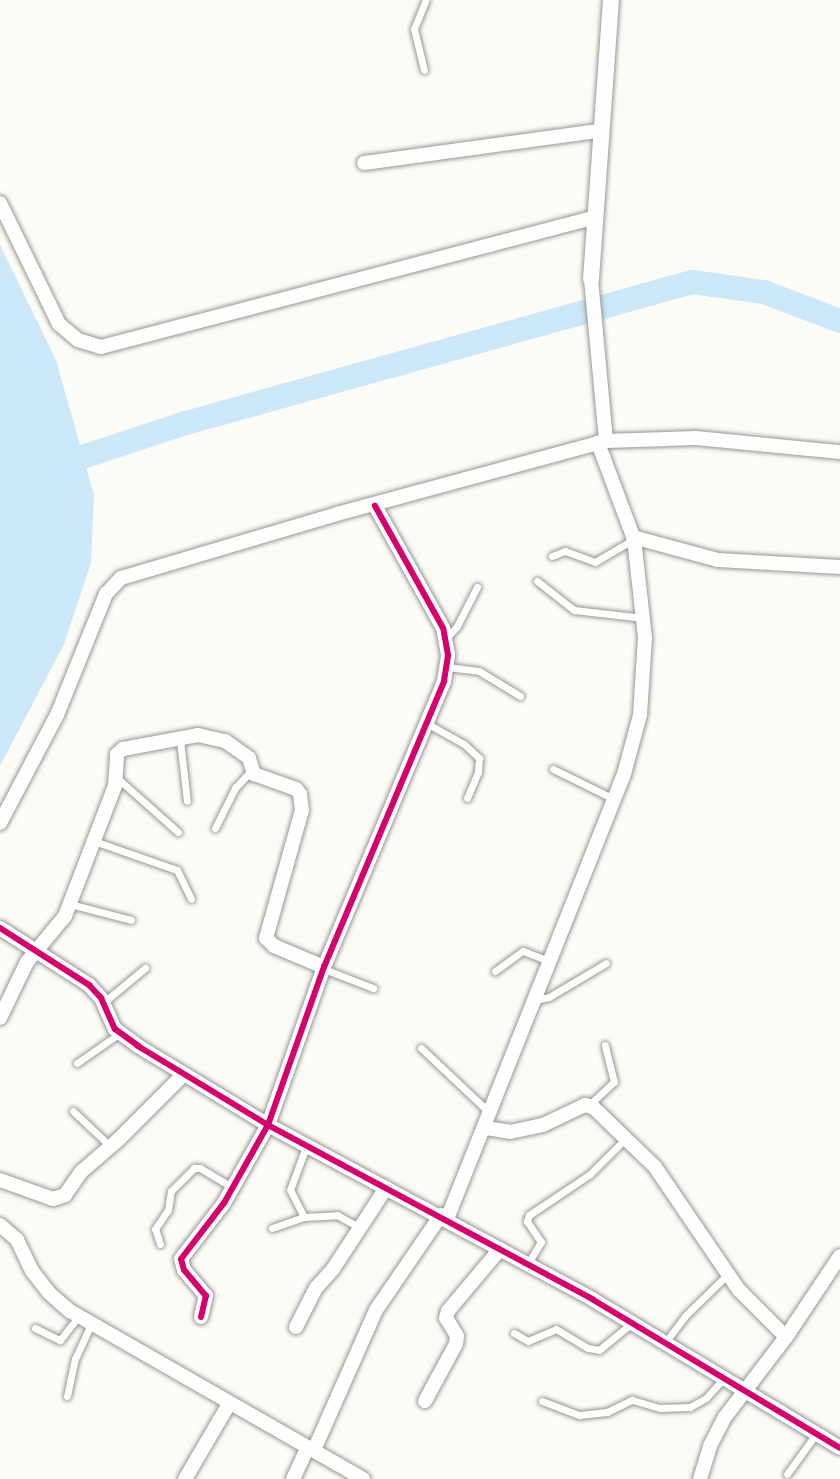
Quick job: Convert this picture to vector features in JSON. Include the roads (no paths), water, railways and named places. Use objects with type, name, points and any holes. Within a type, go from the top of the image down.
[{"type":"street","points":[[293,1479],[311,1448],[376,1310],[444,1217],[486,1128],[549,961],[615,799],[640,715],[644,618],[634,538],[602,442],[591,279],[592,218],[611,0]]},
{"type":"street","points":[[364,163],[599,131]]},
{"type":"street","points":[[0,203],[58,324],[78,340],[101,347],[592,218]]},
{"type":"street","points":[[0,823],[57,715],[106,594],[121,578],[337,514],[375,506],[602,442],[696,438],[840,452]]},
{"type":"street","points":[[201,1317],[206,1296],[184,1270],[181,1259],[218,1213],[268,1125],[324,968],[380,826],[428,724],[447,667],[446,638],[375,506]]},
{"type":"street","points":[[634,538],[718,560],[840,567]]},
{"type":"street","points":[[0,1018],[22,971],[70,904],[116,777],[114,758],[123,749],[208,735],[225,741],[249,758],[252,770],[258,776],[296,789],[302,800],[266,938],[274,946],[324,968]]},
{"type":"street","points":[[0,928],[81,978],[104,1003],[120,1033],[184,1074],[268,1125],[444,1217],[632,1323],[744,1393],[840,1448]]},
{"type":"street","points":[[0,1180],[59,1198],[81,1172],[111,1147],[184,1074]]},
{"type":"street","points":[[486,1128],[517,1131],[543,1125],[589,1105],[669,1184],[728,1274],[753,1307],[786,1337]]},
{"type":"street","points":[[296,1327],[316,1288],[386,1188]]},
{"type":"street","points":[[0,1225],[17,1240],[32,1271],[49,1293],[86,1319],[229,1404],[363,1479]]},
{"type":"street","points":[[425,1401],[456,1344],[457,1336],[446,1318],[448,1311],[500,1249]]},
{"type":"street","points":[[700,1479],[719,1428],[786,1337],[840,1256]]},
{"type":"street","points":[[185,1479],[229,1404]]},
{"type":"lane","points":[[424,69],[414,29],[426,0]]},
{"type":"lane","points":[[552,556],[565,551],[595,562],[634,538]]},
{"type":"lane","points":[[537,581],[574,610],[644,618]]},
{"type":"lane","points":[[446,638],[457,626],[477,587]]},
{"type":"lane","points":[[447,667],[479,671],[520,696]]},
{"type":"lane","points":[[428,724],[464,744],[479,758],[478,772],[467,798]]},
{"type":"lane","points":[[180,740],[187,801]]},
{"type":"lane","points":[[553,769],[615,799]]},
{"type":"lane","points":[[215,828],[235,788],[252,770]]},
{"type":"lane","points":[[116,777],[178,832]]},
{"type":"lane","points":[[94,841],[177,870],[190,899]]},
{"type":"lane","points":[[70,904],[131,920]]},
{"type":"lane","points":[[495,971],[524,951],[549,961]]},
{"type":"lane","points":[[535,1000],[549,997],[606,963]]},
{"type":"lane","points":[[104,1003],[145,968]]},
{"type":"lane","points":[[324,968],[373,988]]},
{"type":"lane","points":[[77,1063],[120,1033]]},
{"type":"lane","points":[[589,1105],[614,1082],[605,1045]]},
{"type":"lane","points":[[421,1048],[491,1115]]},
{"type":"lane","points":[[73,1111],[111,1147]]},
{"type":"lane","points":[[527,1265],[541,1242],[527,1221],[529,1215],[590,1174],[625,1139]]},
{"type":"lane","points":[[304,1217],[290,1190],[307,1144]]},
{"type":"lane","points":[[160,1244],[155,1229],[168,1210],[171,1191],[194,1168],[201,1168],[232,1187]]},
{"type":"lane","points":[[272,1228],[304,1217],[337,1215],[360,1228]]},
{"type":"lane","points":[[664,1344],[685,1316],[728,1274]]},
{"type":"lane","points":[[35,1328],[60,1340],[86,1319]]},
{"type":"lane","points":[[67,1396],[86,1319]]},
{"type":"lane","points":[[514,1334],[528,1341],[556,1329],[588,1348],[599,1350],[632,1323]]},
{"type":"lane","points":[[542,1401],[579,1415],[607,1412],[632,1400],[660,1408],[690,1407],[706,1398],[723,1379]]},
{"type":"lane","points":[[787,1474],[816,1434]]},
{"type":"water","points":[[0,245],[56,360],[94,495],[91,563],[64,644],[0,766]]},
{"type":"waterway","points":[[0,484],[186,423],[692,282],[764,292],[840,321]]}]
